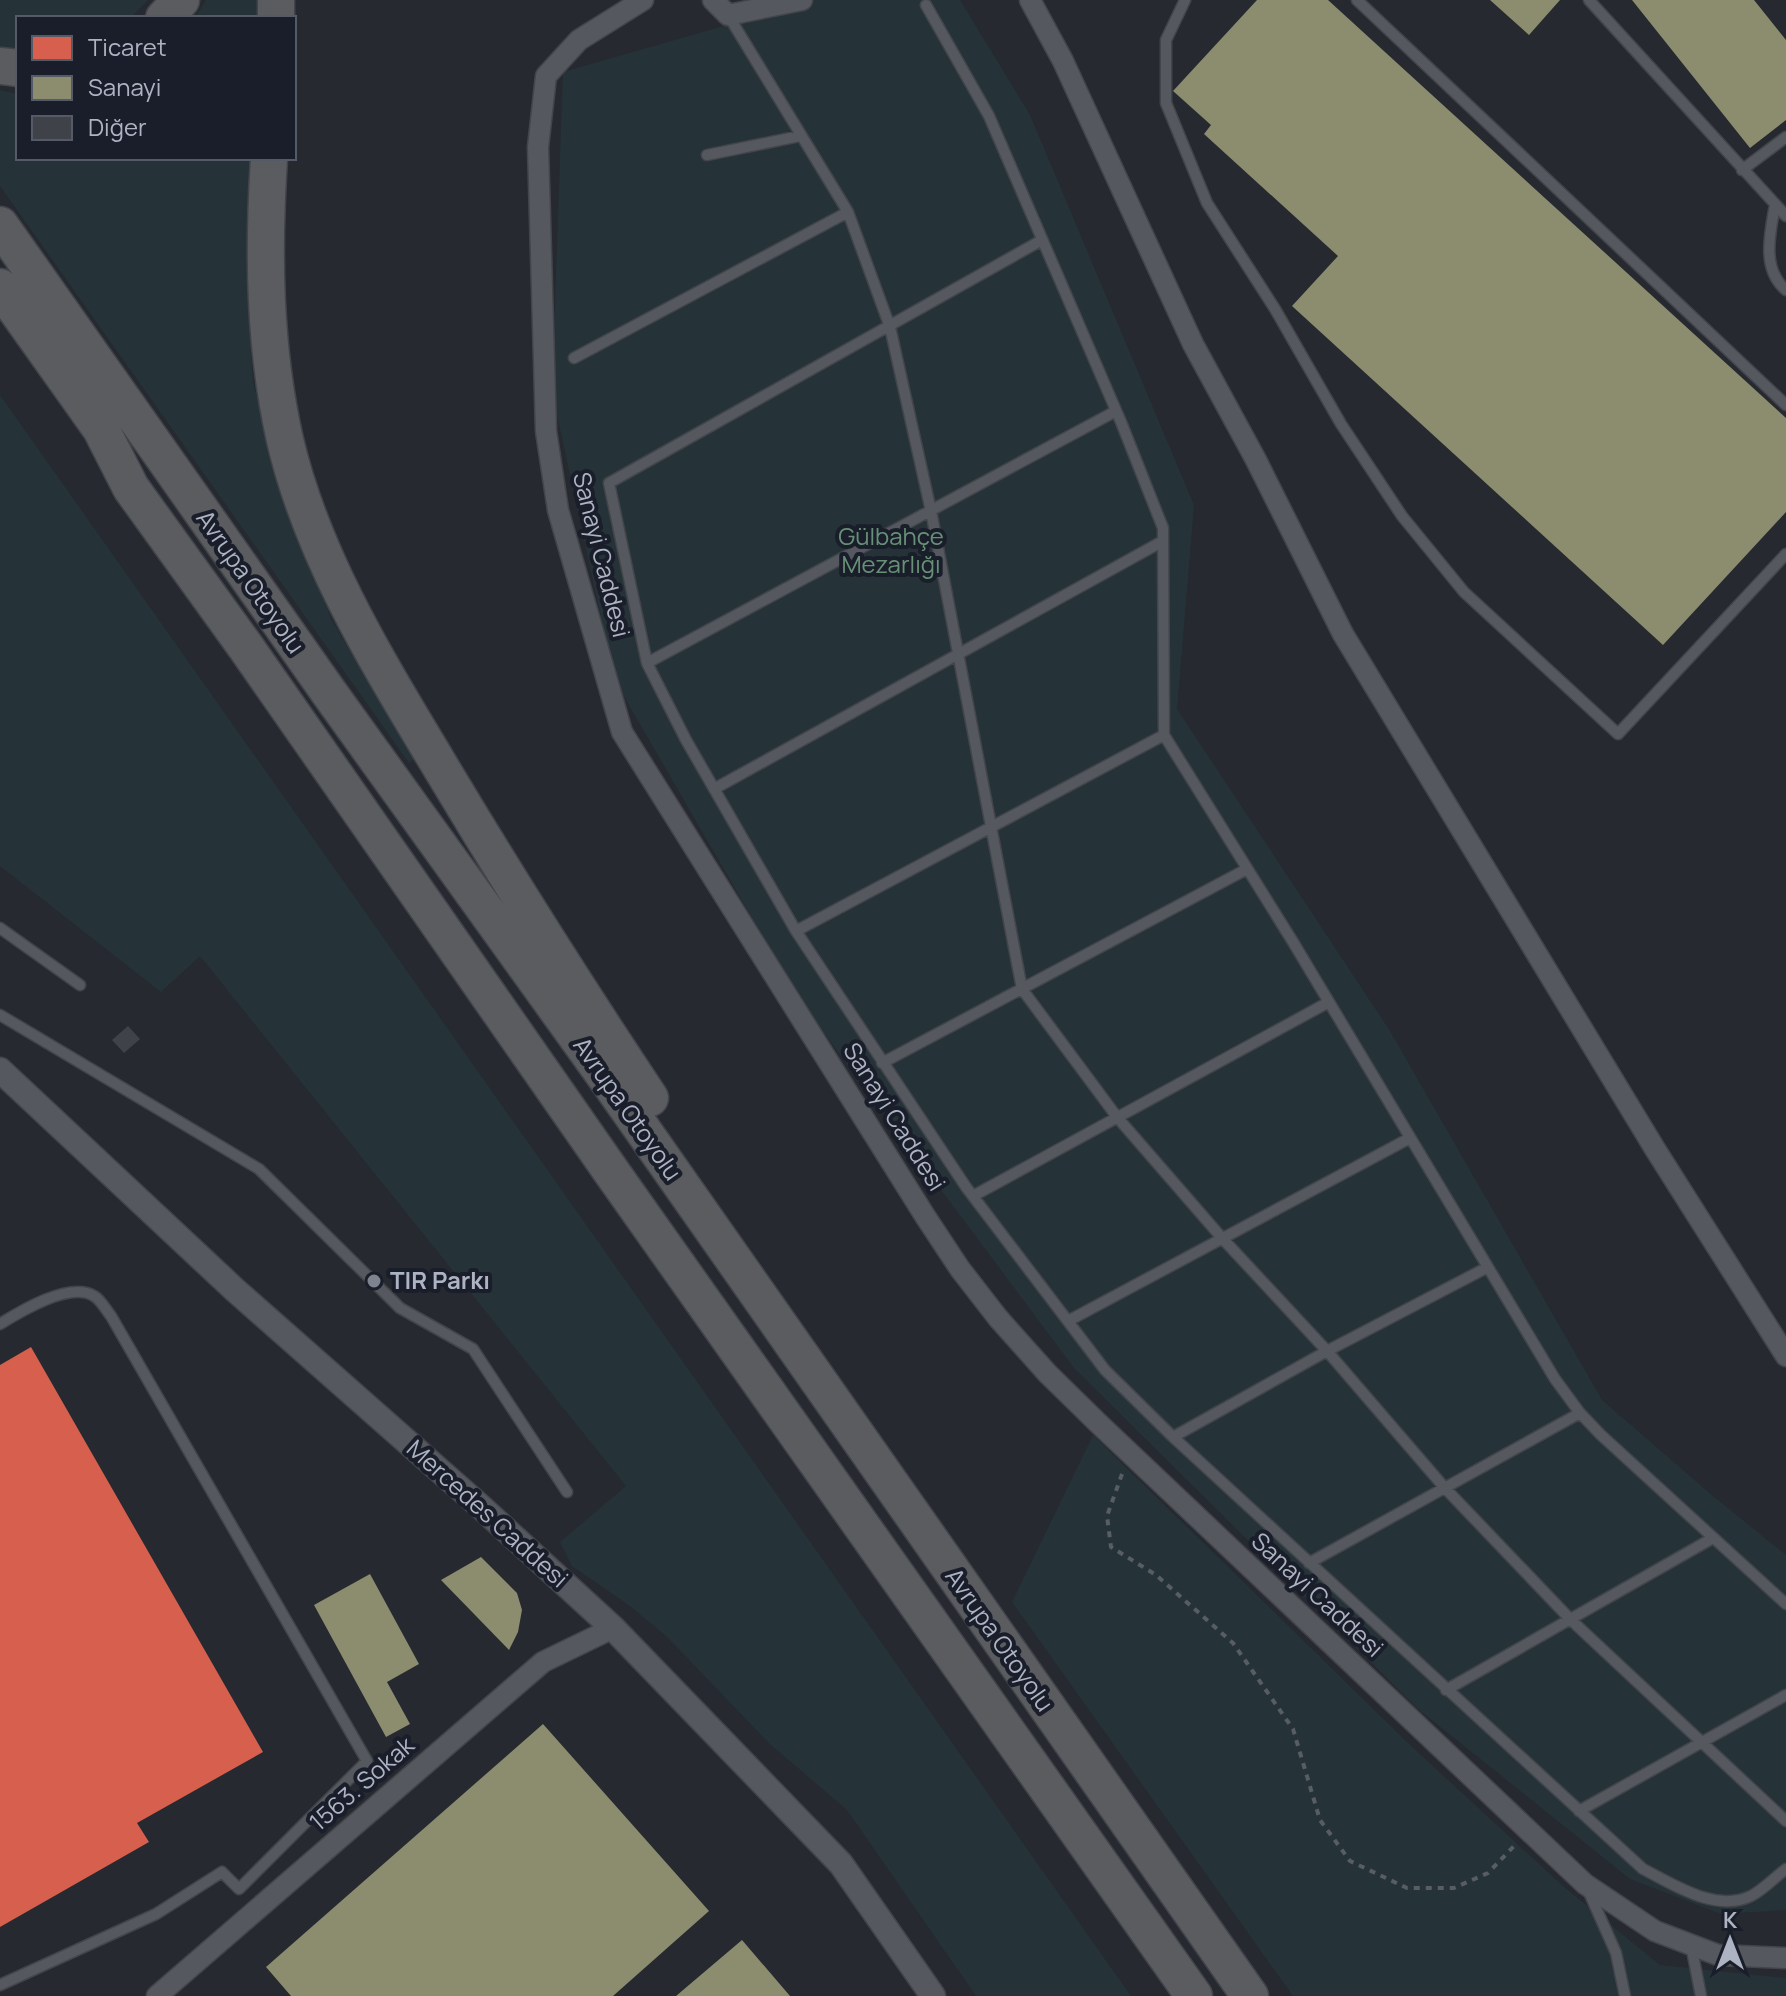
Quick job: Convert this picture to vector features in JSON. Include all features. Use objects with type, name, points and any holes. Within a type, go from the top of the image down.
[{"type":"highway","points":[[166,16],[181,0]]},
{"type":"highway","points":[[269,160],[265,268],[268,332],[286,442],[304,505],[319,541],[365,637],[421,734],[559,962],[673,1133],[712,1201],[740,1269]]},
{"type":"highway","name":"Avrupa Otoyolu","points":[[0,225],[330,694],[607,1079],[1250,1996]]},
{"type":"highway","name":"Avrupa Otoyolu","points":[[0,287],[101,429],[131,488],[1194,1996]]},
{"type":"highway","points":[[0,326],[53,397],[131,488]]},
{"type":"street","name":"Sanayi Caddesi","points":[[643,0],[579,40],[546,76],[538,147],[546,431],[558,510],[622,732],[960,1269],[1047,1373],[1585,1884],[1655,1931],[1718,1955],[1786,1958]]},
{"type":"street","points":[[720,8],[802,0]]},
{"type":"street","points":[[1030,0],[1063,61],[1193,344],[1256,460],[1343,634],[1655,1149],[1786,1356]]},
{"type":"street","name":"Mercedes Caddesi","points":[[0,1070],[235,1290],[613,1628],[841,1864],[933,1996]]},
{"type":"street","name":"1563. Sokak","points":[[157,1996],[543,1662],[613,1628]]},
{"type":"lane","points":[[1185,0],[1166,40],[1166,103],[1207,203],[1275,309],[1341,424],[1402,516],[1464,592],[1497,623],[1618,734],[1786,554]]},
{"type":"lane","points":[[1357,0],[1786,405]]},
{"type":"lane","points":[[1589,0],[1786,216]]},
{"type":"lane","points":[[926,5],[989,116],[1163,528],[1164,735],[1329,1002],[1555,1379],[1580,1413],[1786,1604]]},
{"type":"lane","points":[[720,8],[848,212],[890,327],[931,511],[1022,989],[1117,1117],[1444,1487],[1571,1620],[1786,1821]]},
{"type":"lane","points":[[707,155],[800,136]]},
{"type":"lane","points":[[1742,170],[1786,137]]},
{"type":"lane","points":[[1775,205],[1770,262],[1777,282],[1786,290]]},
{"type":"lane","points":[[574,358],[848,212]]},
{"type":"lane","points":[[1042,240],[609,483],[647,663],[714,789],[796,931],[973,1196],[1105,1370],[1173,1437],[1643,1869],[1696,1895],[1721,1900],[1752,1896],[1786,1869]]},
{"type":"lane","points":[[647,663],[1116,411]]},
{"type":"lane","points":[[714,789],[1163,541]]},
{"type":"lane","points":[[796,931],[1164,735]]},
{"type":"lane","points":[[882,1063],[1247,869]]},
{"type":"lane","points":[[0,928],[80,985]]},
{"type":"lane","points":[[973,1196],[1329,1002]]},
{"type":"lane","points":[[0,1015],[259,1169],[400,1308],[473,1349],[567,1492]]},
{"type":"lane","points":[[1068,1321],[1410,1138]]},
{"type":"lane","points":[[1173,1437],[1327,1351],[1488,1267]]},
{"type":"lane","points":[[0,1324],[35,1303],[75,1292],[94,1296],[111,1316],[367,1761],[239,1889],[222,1872],[156,1914],[0,1985]]},
{"type":"lane","points":[[1309,1563],[1580,1413]]},
{"type":"lane","points":[[1446,1690],[1713,1538]]},
{"type":"lane","points":[[1579,1811],[1786,1695]]},
{"type":"lane","points":[[1585,1884],[1616,1953],[1625,1996]]},
{"type":"lane","points":[[1691,1945],[1701,1996]]},
{"type":"path","points":[[1129,1453],[1107,1516],[1111,1547],[1156,1575],[1233,1643],[1293,1729],[1320,1820],[1350,1861],[1407,1888],[1454,1888],[1488,1873],[1529,1831]]},
{"type":"green space","points":[[0,0],[148,0],[132,16],[16,16],[16,50],[0,50]]},
{"type":"green space","points":[[206,0],[257,0],[258,16],[196,16]]},
{"type":"green space","name":"Gülbahçe Mezarlığı","points":[[815,0],[960,0],[1030,115],[1194,505],[1177,709],[1390,1031],[1602,1400],[1786,1555],[1786,1910],[1721,1914],[1630,1879],[1418,1709],[1074,1368],[800,1001],[615,681],[552,392],[563,72]]},
{"type":"green space","points":[[0,90],[16,94],[16,160],[251,160],[247,291],[253,382],[277,478],[332,621],[414,759],[409,763],[0,186]]},
{"type":"green space","points":[[0,395],[1131,1996],[976,1996],[847,1810],[770,1744],[666,1636],[630,1606],[572,1566],[560,1542],[626,1486],[200,956],[161,992],[0,866]]},
{"type":"green space","points":[[1093,1435],[1408,1743],[1564,1887],[1660,1965],[1786,1978],[1786,1996],[1293,1996],[1012,1602]]},
{"type":"building: Ticaret","points":[[31,1347],[263,1752],[137,1823],[149,1842],[0,1927],[0,1365]]},
{"type":"building: Sanayi","points":[[1257,0],[1328,0],[1786,418],[1786,512],[1663,645],[1292,306],[1338,256],[1204,134],[1211,125],[1173,91]]},
{"type":"building: Sanayi","points":[[1490,0],[1560,0],[1529,35]]},
{"type":"building: Sanayi","points":[[1632,0],[1754,0],[1786,40],[1786,120],[1750,148]]},
{"type":"building: Sanayi","points":[[481,1557],[517,1593],[522,1610],[518,1632],[509,1650],[441,1580]]},
{"type":"building: Sanayi","points":[[370,1574],[419,1664],[387,1682],[410,1724],[386,1737],[314,1605]]},
{"type":"building: Sanayi","points":[[543,1724],[709,1911],[613,1996],[291,1996],[266,1967]]},
{"type":"building: Sanayi","points":[[742,1940],[790,1996],[676,1996]]},
{"type":"building: Diğer","points":[[128,1026],[140,1039],[124,1053],[112,1040]]},
{"type":"place","name":"TIR Parkı","points":[[374,1281]]}]
